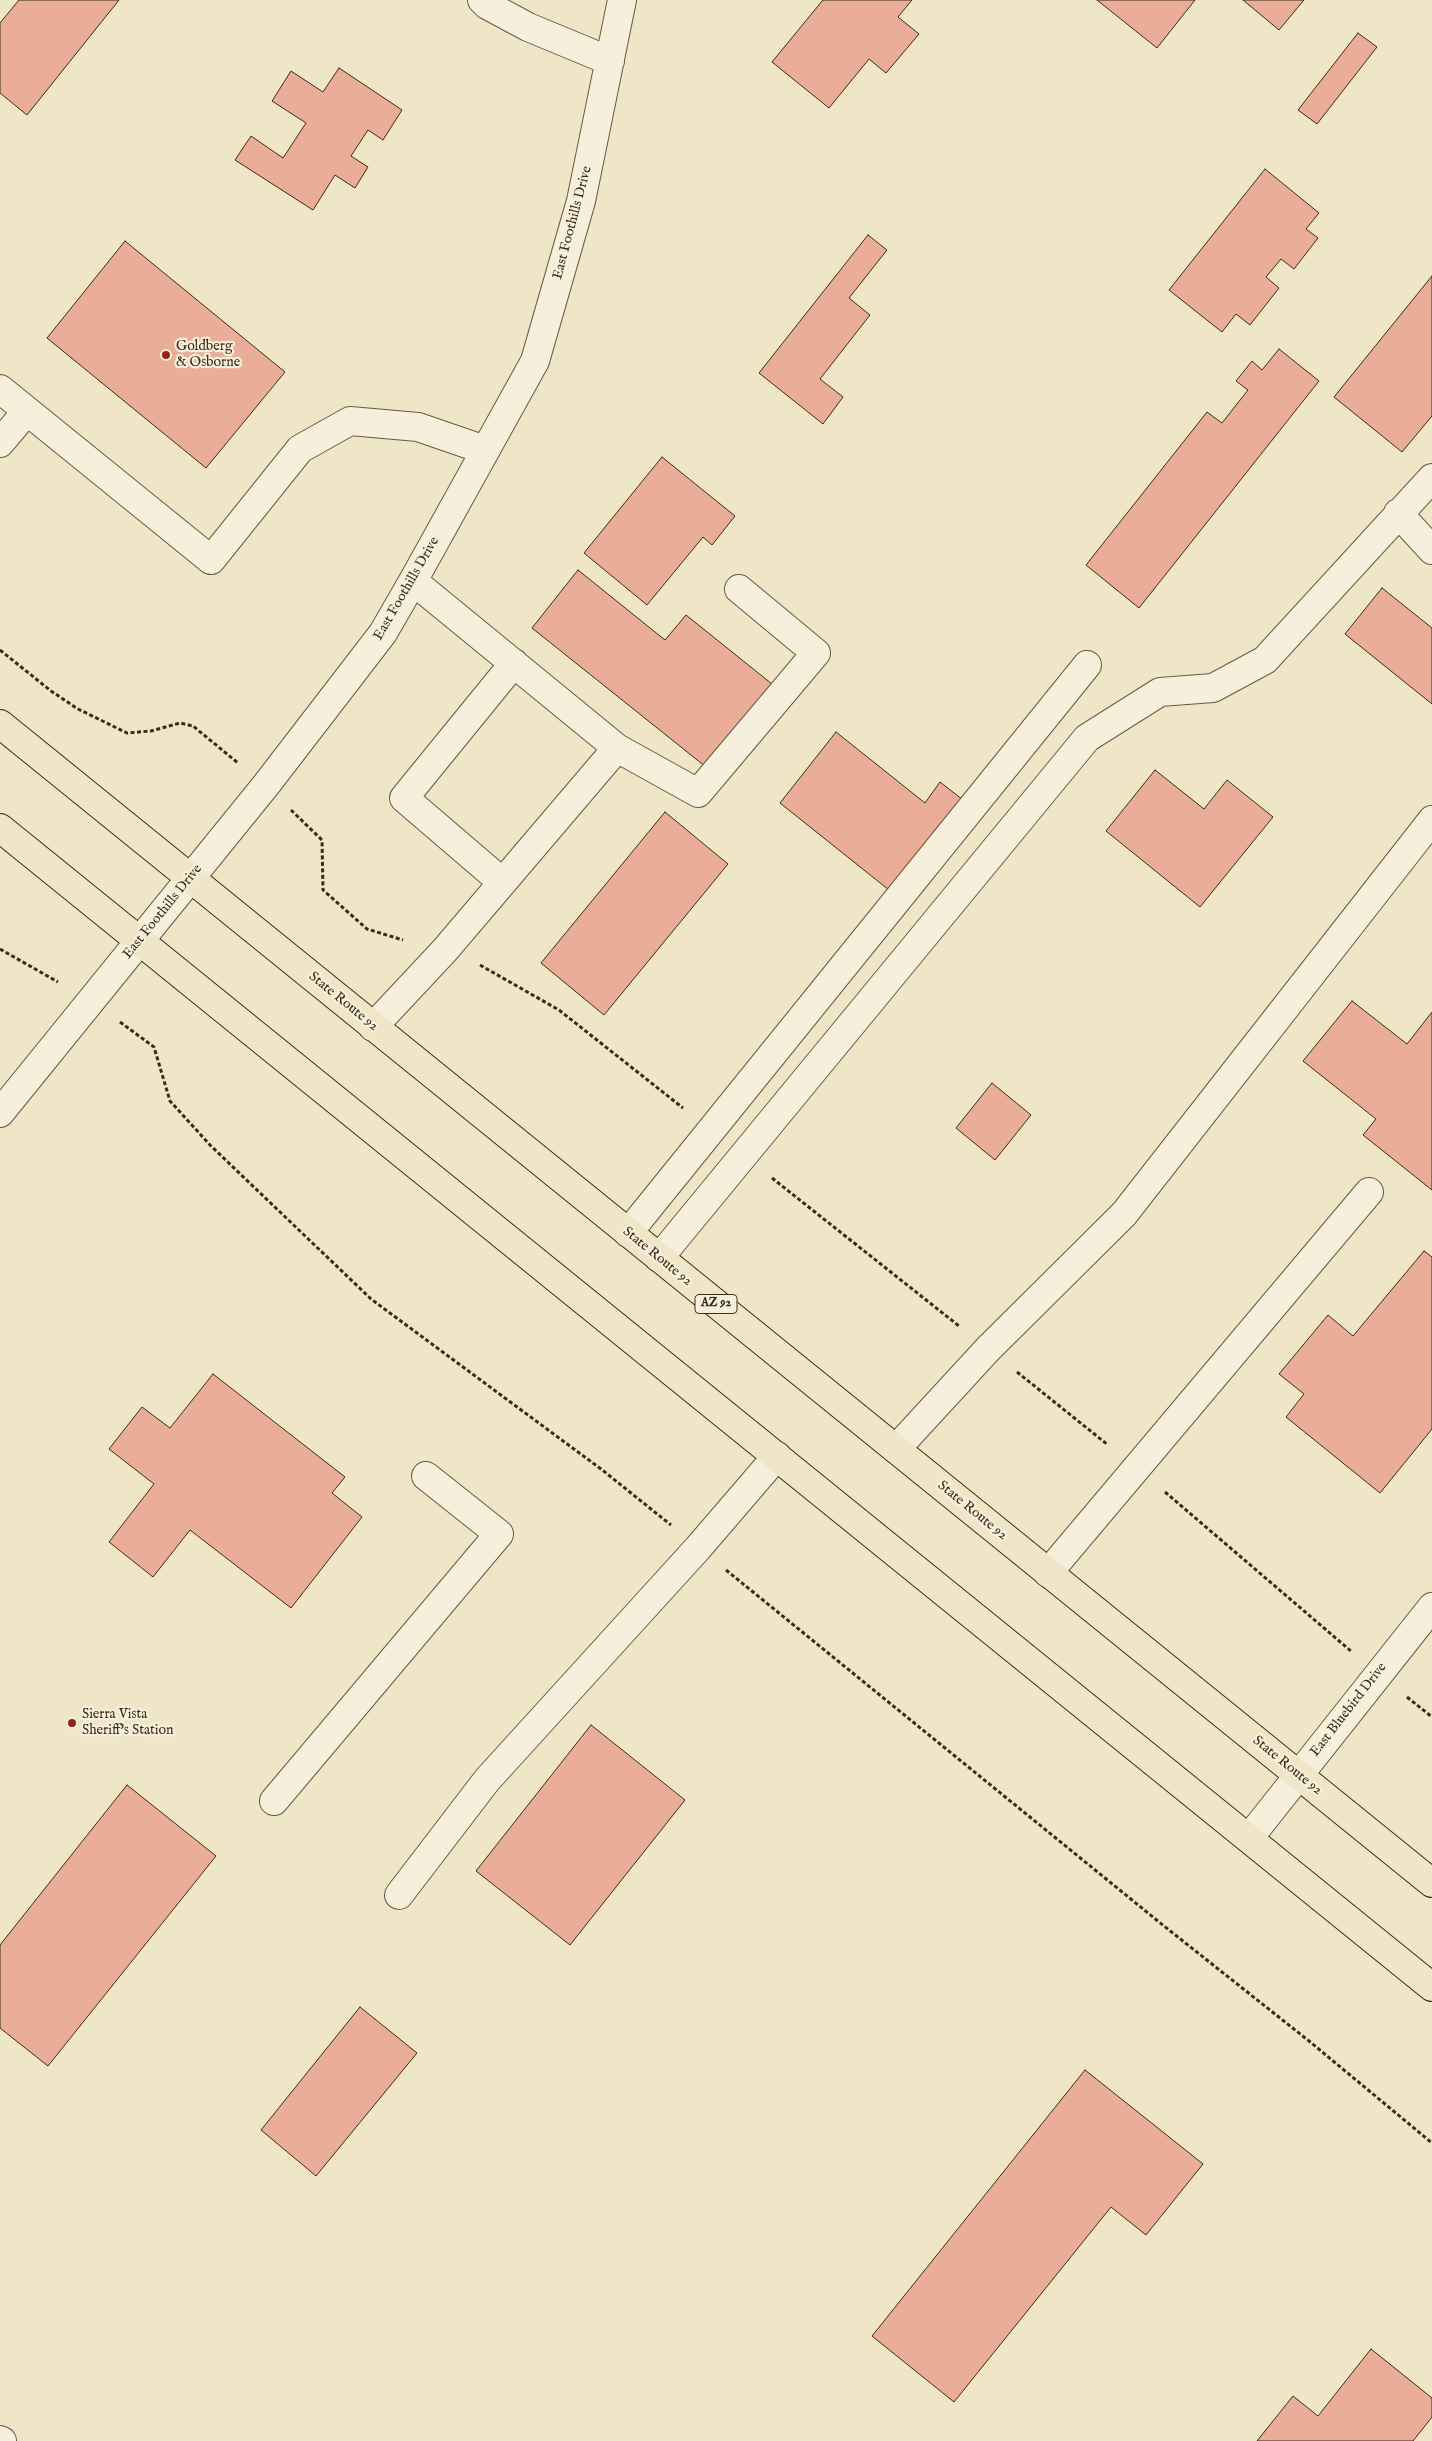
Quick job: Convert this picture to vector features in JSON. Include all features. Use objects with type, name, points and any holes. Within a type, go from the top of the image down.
[{"type":"main road","name":"State Route 92","points":[[0,724],[1432,1884]]},
{"type":"main road","points":[[0,828],[1432,1986]]},
{"type":"street","points":[[482,0],[487,5],[528,26],[610,61]]},
{"type":"street","name":"East Foothills Drive","points":[[0,1113],[191,879],[384,633],[535,361],[581,201],[622,0]]},
{"type":"street","points":[[0,389],[211,560],[300,449],[350,421],[418,427],[485,450]]},
{"type":"street","points":[[0,444],[27,411]]},
{"type":"street","points":[[659,1258],[1088,738],[1160,692],[1213,688],[1265,660],[1432,478]]},
{"type":"street","points":[[1398,514],[1432,550]]},
{"type":"street","points":[[413,581],[617,748],[698,793],[816,653],[740,589]]},
{"type":"street","points":[[502,882],[404,798],[514,663]]},
{"type":"street","points":[[628,1233],[1087,664]]},
{"type":"street","points":[[374,1027],[444,950],[617,748]]},
{"type":"street","points":[[896,1450],[988,1349],[1124,1214],[1432,820]]},
{"type":"street","points":[[1048,1572],[1138,1469],[1369,1192]]},
{"type":"street","points":[[399,1895],[487,1780],[698,1548],[777,1456]]},
{"type":"street","points":[[274,1801],[498,1534],[426,1476]]},
{"type":"street","name":"East Bluebird Drive","points":[[1249,1838],[1432,1607]]},
{"type":"path","points":[[0,650],[50,691],[78,709],[127,733],[151,731],[180,723],[193,726],[266,785],[322,840],[323,890],[367,929],[395,938],[421,942],[495,972],[559,1010],[712,1131]]},
{"type":"path","points":[[744,1156],[1138,1469],[1378,1674],[1432,1717]]},
{"type":"building","points":[[19,0],[119,0],[27,115],[0,93],[0,23]]},
{"type":"building","points":[[823,0],[912,0],[898,17],[919,34],[886,73],[869,59],[829,108],[772,62]]},
{"type":"building","points":[[1097,0],[1195,0],[1157,48]]},
{"type":"building","points":[[1243,0],[1304,0],[1279,30]]},
{"type":"building","points":[[1358,33],[1377,47],[1317,124],[1298,110]]},
{"type":"building","points":[[339,68],[402,110],[383,140],[368,130],[351,156],[368,167],[355,188],[335,175],[313,210],[235,160],[251,136],[283,158],[306,123],[272,101],[291,71],[323,92]]},
{"type":"building","points":[[1265,169],[1319,213],[1306,229],[1318,238],[1294,269],[1281,259],[1266,277],[1279,288],[1250,325],[1236,314],[1222,332],[1169,290]]},
{"type":"building","points":[[868,235],[887,250],[849,298],[870,315],[820,379],[843,397],[823,424],[759,373]]},
{"type":"building","name":"Goldberg & Osborne","points":[[125,241],[285,372],[206,468],[47,338]]},
{"type":"building","points":[[1432,276],[1432,416],[1402,452],[1334,397]]},
{"type":"building","points":[[1279,349],[1319,381],[1139,608],[1086,565],[1207,412],[1222,423],[1248,390],[1236,381],[1252,361],[1262,370]]},
{"type":"building","points":[[662,457],[735,516],[712,545],[703,537],[647,605],[584,553]]},
{"type":"building","points":[[578,570],[665,640],[686,615],[772,684],[706,767],[532,628]]},
{"type":"building","points":[[1382,588],[1432,628],[1432,704],[1345,634]]},
{"type":"building","points":[[836,732],[925,803],[940,782],[967,803],[894,894],[780,803]]},
{"type":"building","points":[[1155,770],[1204,809],[1227,780],[1273,817],[1200,907],[1106,831]]},
{"type":"building","points":[[665,812],[728,864],[604,1015],[541,963]]},
{"type":"building","points":[[1352,1001],[1407,1044],[1432,1012],[1432,1190],[1363,1135],[1376,1119],[1303,1061]]},
{"type":"building","points":[[992,1083],[1031,1115],[995,1160],[956,1128]]},
{"type":"building","points":[[1424,1251],[1432,1257],[1432,1429],[1380,1493],[1286,1417],[1304,1394],[1279,1374],[1328,1315],[1353,1336]]},
{"type":"building","points":[[213,1374],[345,1477],[332,1493],[362,1517],[291,1608],[190,1530],[153,1577],[109,1542],[154,1484],[109,1449],[142,1407],[170,1428]]},
{"type":"building","points":[[591,1725],[685,1800],[570,1945],[476,1871]]},
{"type":"building","points":[[127,1785],[216,1856],[48,2066],[0,2028],[0,1945]]},
{"type":"building","points":[[360,2007],[417,2053],[316,2176],[261,2130]]},
{"type":"building","points":[[1085,2070],[1203,2164],[1146,2235],[1111,2207],[954,2402],[872,2336]]},
{"type":"building","points":[[1371,2349],[1432,2398],[1432,2417],[1413,2441],[1257,2441],[1293,2396],[1318,2416]]},
{"type":"place","name":"Goldberg & Osborne","points":[[166,355]]},
{"type":"place","name":"Sierra Vista Sheriff's Station","points":[[72,1723]]}]
